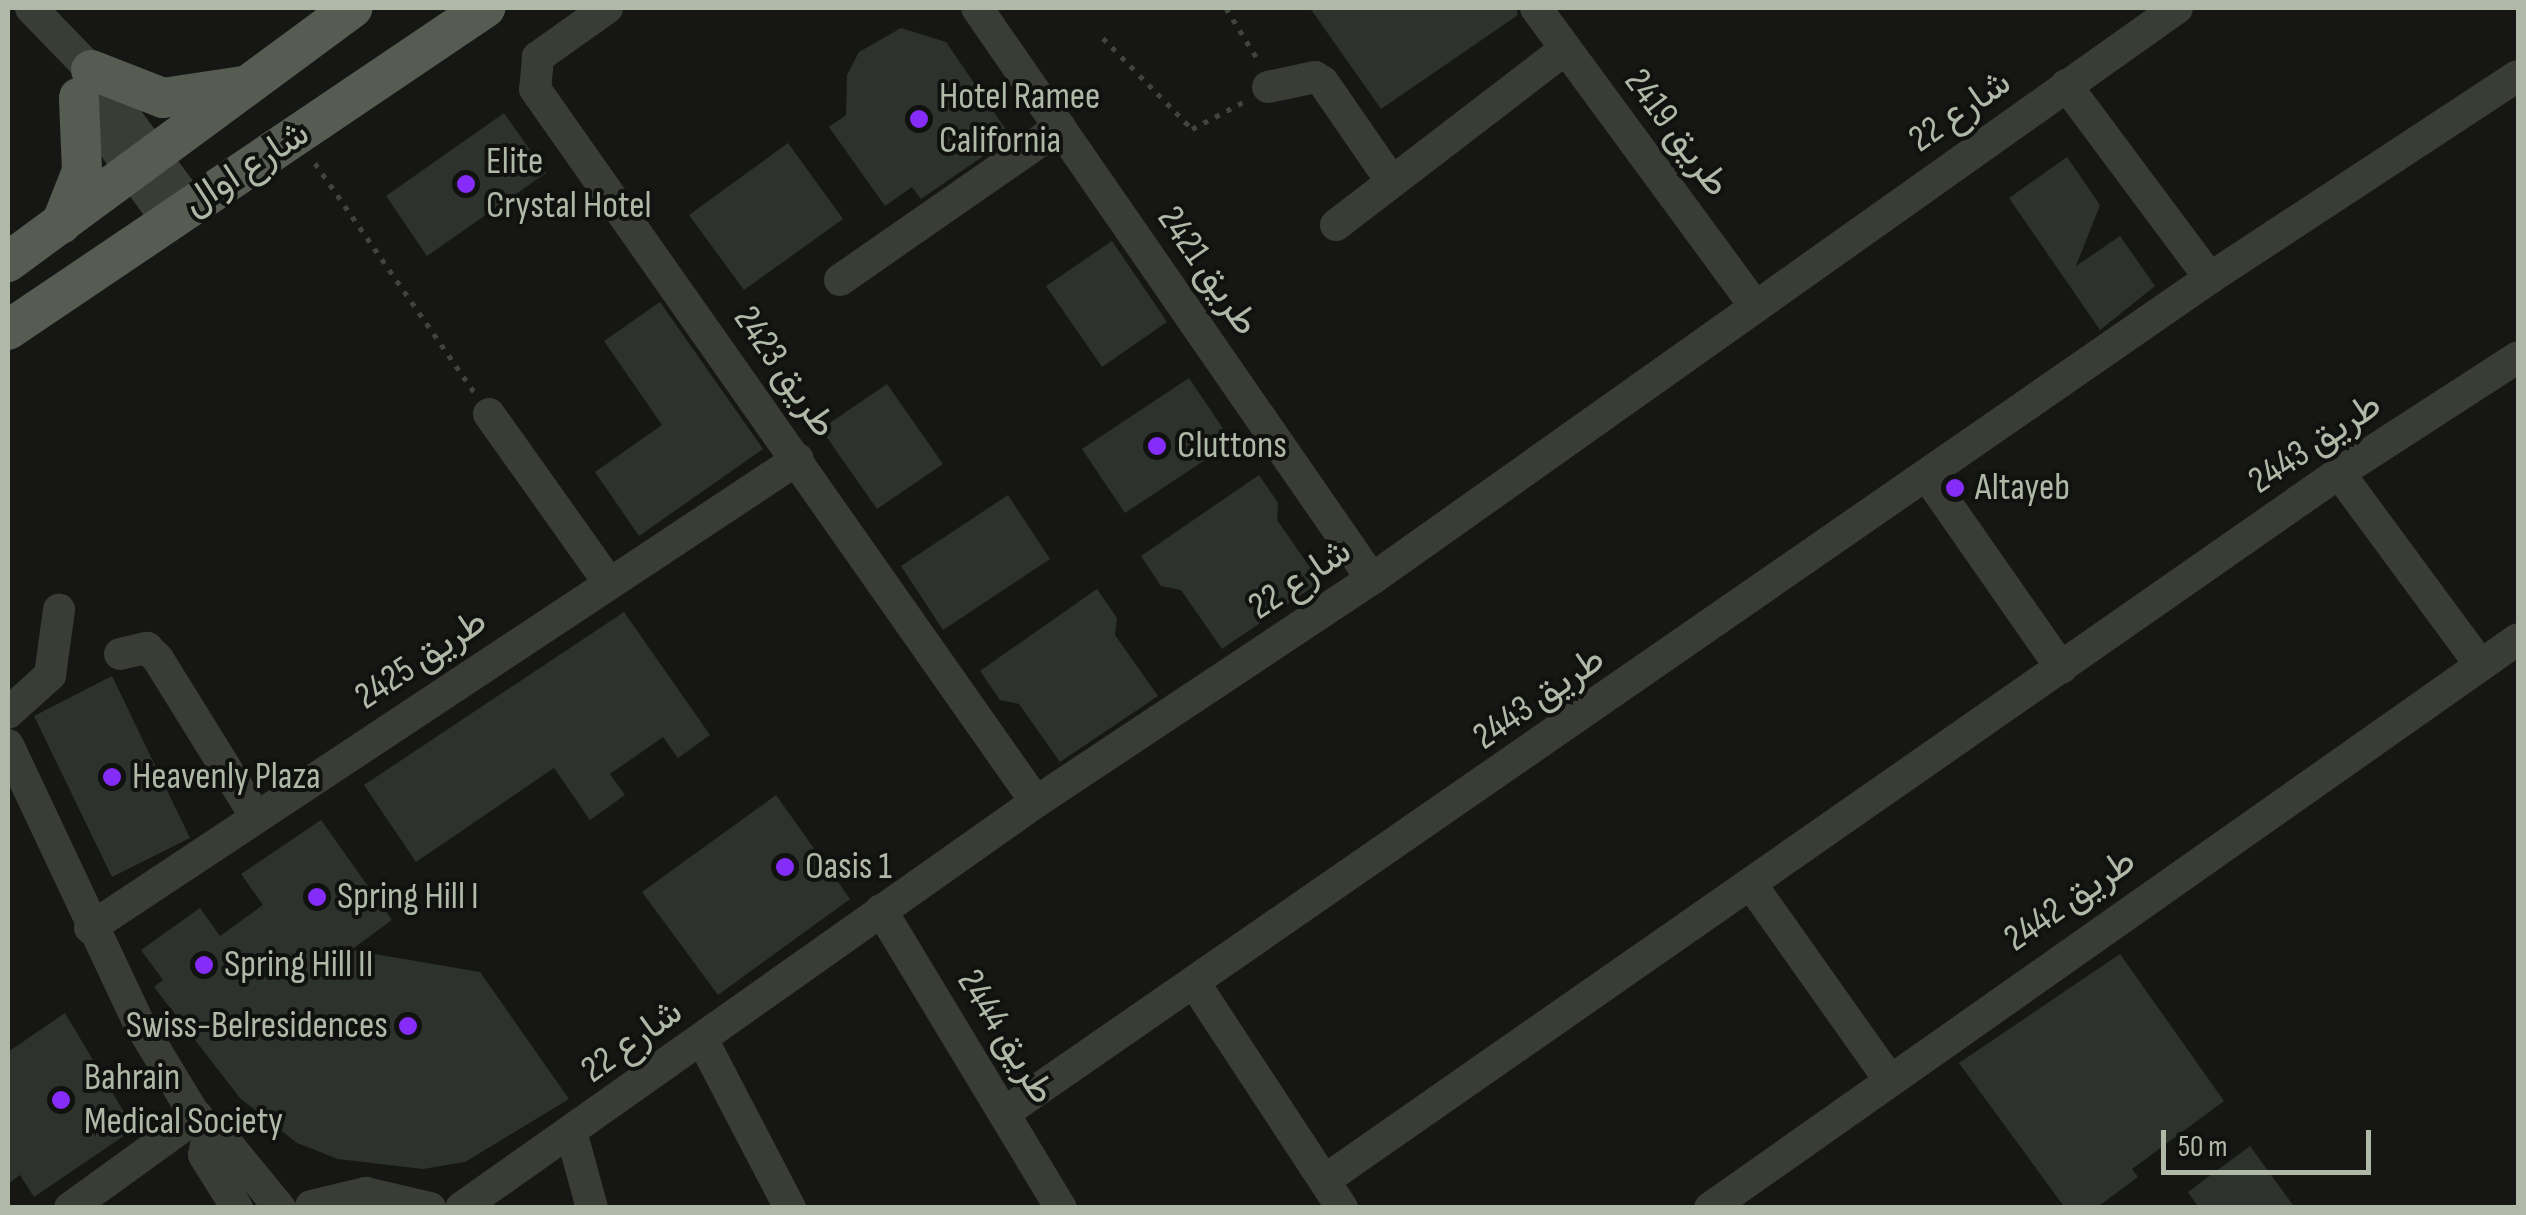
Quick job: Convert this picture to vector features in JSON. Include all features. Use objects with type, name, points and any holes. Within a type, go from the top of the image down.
[{"type":"main road","name":"شارع اوال","points":[[8,262],[353,8]]},
{"type":"main road","name":"شارع اوال","points":[[8,330],[484,8]]},
{"type":"main road","points":[[59,228],[82,171],[85,84],[162,98],[256,83]]},
{"type":"street","name":"طريق 2423","points":[[608,8],[538,58],[535,89],[1036,802]]},
{"type":"street","name":"طريق 2421","points":[[977,8],[1060,128],[1124,240],[1372,579]]},
{"type":"street","name":"طريق 2419","points":[[1536,8],[1756,306]]},
{"type":"street","name":"شارع 22","points":[[460,1207],[572,1135],[1036,802],[1372,579],[2177,8]]},
{"type":"street","points":[[35,13],[178,212]]},
{"type":"street","points":[[1336,225],[1564,49]]},
{"type":"street","name":"طريق 2443","points":[[1006,1111],[1928,478],[2210,278],[2518,76]]},
{"type":"street","points":[[1268,87],[1316,77],[1324,82],[1392,182]]},
{"type":"street","points":[[2066,85],[2210,278]]},
{"type":"street","points":[[840,280],[1060,128]]},
{"type":"street","name":"طريق 2443","points":[[1195,984],[1334,1194],[1753,887],[2061,668],[2339,473],[2518,357]]},
{"type":"street","points":[[489,414],[609,583]]},
{"type":"street","name":"طريق 2425","points":[[90,928],[798,460]]},
{"type":"street","points":[[2339,473],[2480,664]]},
{"type":"street","points":[[1928,478],[2061,668]]},
{"type":"street","points":[[8,714],[50,675],[59,610]]},
{"type":"street","name":"طريق 2442","points":[[1710,1208],[1887,1076],[2518,639]]},
{"type":"street","points":[[120,654],[147,648],[158,658],[256,817]]},
{"type":"street","points":[[8,745],[90,928],[203,1127],[292,1201],[366,1193],[430,1208]]},
{"type":"street","points":[[1753,887],[1887,1076]]},
{"type":"street","name":"طريق 2444","points":[[881,910],[1006,1111],[1060,1208]]},
{"type":"street","points":[[702,1039],[790,1208]]},
{"type":"street","points":[[70,1208],[203,1127]]},
{"type":"street","points":[[203,1127],[204,1155],[237,1208]]},
{"type":"street","points":[[572,1135],[592,1208]]},
{"type":"path","points":[[1103,38],[1192,128],[1268,87],[1226,8]]},
{"type":"path","points":[[307,152],[489,414]]},
{"type":"building","points":[[1310,8],[1516,8],[1518,15],[1381,109]]},
{"type":"building","name":"Hotel Ramee California","points":[[901,28],[946,42],[1011,137],[921,199],[912,187],[885,206],[829,127],[846,115],[847,75],[859,52]]},
{"type":"building","name":"Elite Crystal Hotel","points":[[504,113],[546,173],[427,256],[386,196]]},
{"type":"building","points":[[788,143],[843,219],[744,290],[689,215]]},
{"type":"building","points":[[2067,157],[2100,205],[2076,266],[2120,236],[2155,286],[2100,330],[2009,198]]},
{"type":"building","points":[[1112,241],[1167,322],[1102,367],[1046,286]]},
{"type":"building","points":[[660,302],[763,449],[639,536],[595,472],[662,425],[604,341]]},
{"type":"building","name":"Cluttons","points":[[1189,378],[1232,442],[1125,513],[1082,449]]},
{"type":"building","points":[[887,384],[943,464],[877,509],[821,429]]},
{"type":"building","points":[[1259,475],[1278,503],[1277,520],[1320,582],[1222,649],[1181,590],[1161,586],[1141,556]]},
{"type":"building","points":[[1008,495],[1050,559],[943,630],[901,566]]},
{"type":"building","points":[[1097,589],[1117,618],[1115,635],[1158,696],[1060,762],[1019,704],[1000,700],[980,671]]},
{"type":"building","points":[[624,612],[710,735],[678,758],[663,737],[610,774],[625,795],[590,820],[554,768],[416,862],[364,785]]},
{"type":"building","name":"Heavenly Plaza","points":[[112,676],[190,838],[112,877],[34,716]]},
{"type":"building","points":[[776,795],[850,899],[718,995],[642,892]]},
{"type":"building","points":[[321,820],[392,920],[351,950],[480,972],[569,1099],[465,1162],[423,1169],[338,1159],[297,1143],[240,1098],[154,987],[163,980],[141,950],[200,908],[220,936],[263,905],[241,874]]},
{"type":"building","points":[[2120,954],[2224,1101],[2132,1169],[2138,1177],[2096,1208],[2065,1208],[1959,1063]]},
{"type":"building","name":"Bahrain Medical Society","points":[[65,1013],[134,1129],[34,1197],[20,1175],[8,1184],[8,1052]]},
{"type":"building","points":[[2250,1146],[2295,1208],[2199,1208],[2188,1192]]},
{"type":"place","name":"Hotel Ramee California","points":[[919,119]]},
{"type":"place","name":"Elite Crystal Hotel","points":[[466,184]]},
{"type":"place","name":"Cluttons","points":[[1157,446]]},
{"type":"place","name":"Altayeb","points":[[1955,488]]},
{"type":"place","name":"Heavenly Plaza","points":[[112,777]]},
{"type":"place","name":"Oasis 1","points":[[785,867]]},
{"type":"place","name":"Spring Hill I","points":[[317,897]]},
{"type":"place","name":"Spring Hill II","points":[[204,965]]},
{"type":"place","name":"Swiss-Belresidences","points":[[408,1026]]},
{"type":"place","name":"Bahrain Medical Society","points":[[61,1100]]}]
